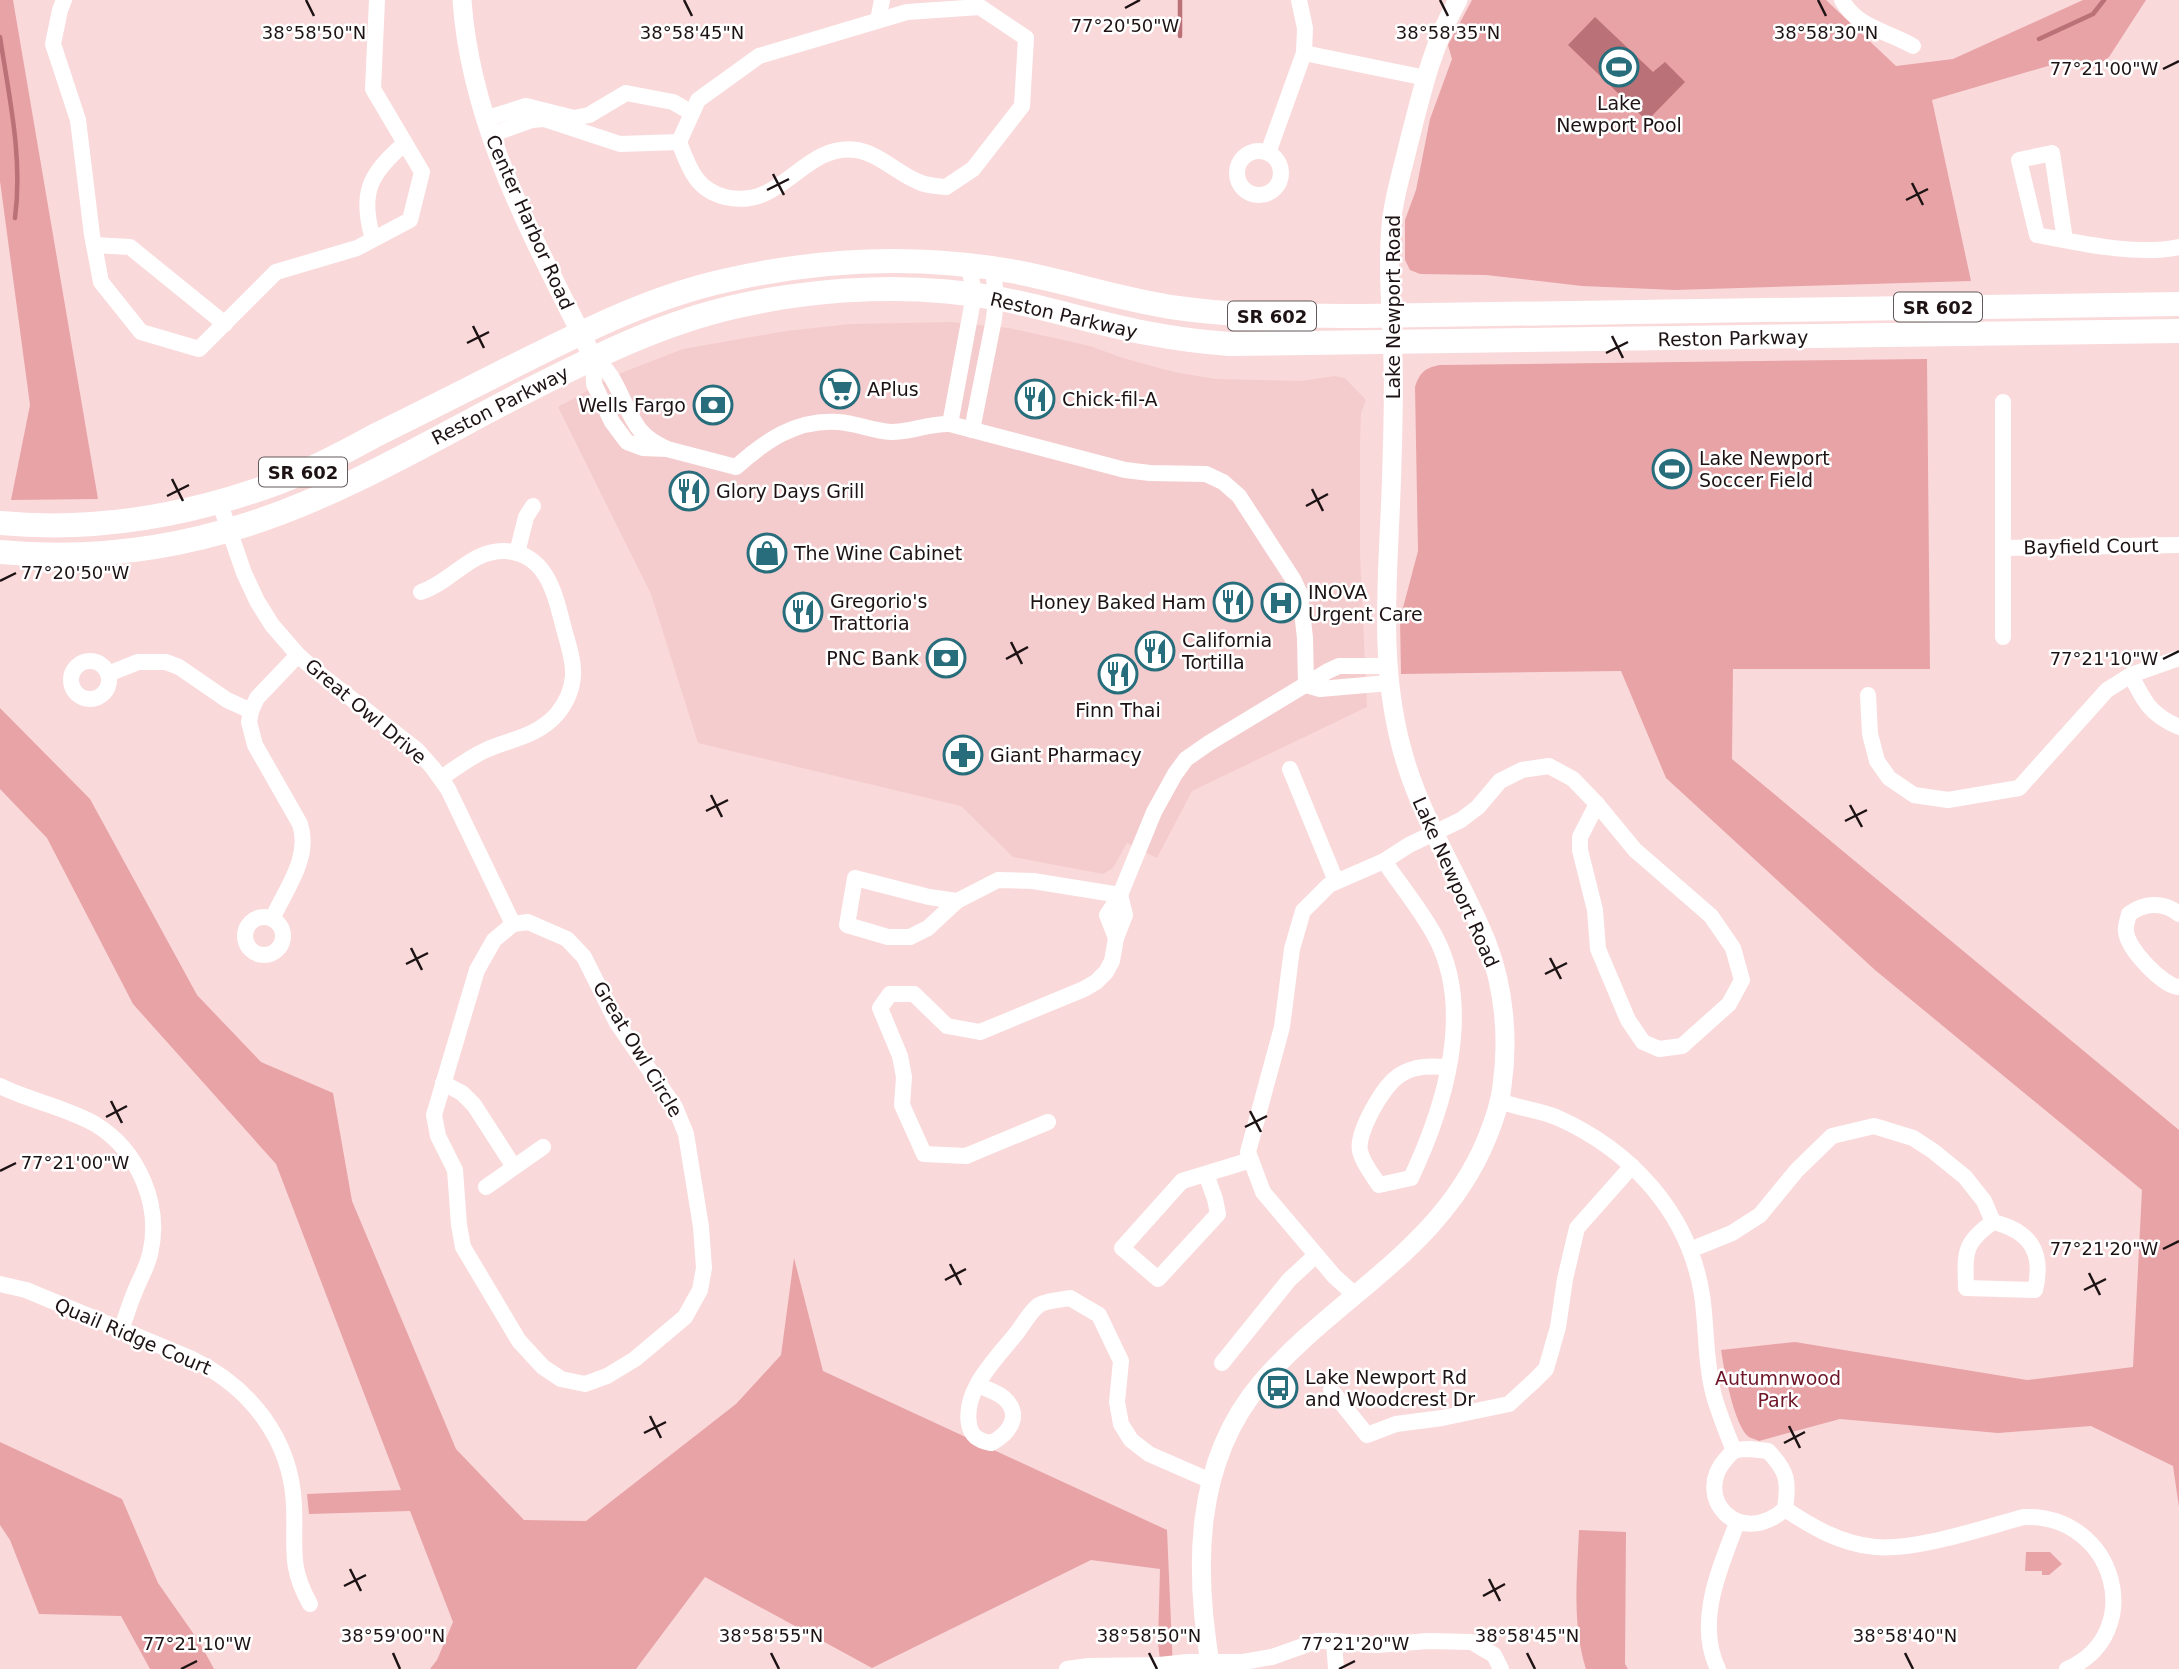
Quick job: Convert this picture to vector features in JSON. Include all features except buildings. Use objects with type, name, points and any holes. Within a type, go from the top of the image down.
[{"type":"main road","name":"Reston Parkway","points":[[0,523],[52,525],[122,521],[185,510],[281,482],[310,470],[580,333],[688,290],[779,270],[821,265],[884,261],[981,267],[1055,280],[1176,308],[1257,316],[2179,304]]},
{"type":"main road","name":"Reston Parkway","points":[[0,552],[94,554],[171,544],[229,530],[275,515],[330,492],[593,358],[659,329],[738,306],[819,293],[896,289],[985,297],[1151,334],[1229,344],[1392,344],[2179,331]]},
{"type":"street","points":[[64,0],[53,44],[78,120],[101,282],[141,332],[199,349],[276,272],[357,248],[410,220],[422,172],[373,89],[377,0]]},
{"type":"street","name":"Center Harbor Road","points":[[462,0],[472,68],[487,127],[511,189],[593,358]]},
{"type":"street","points":[[878,20],[882,0]]},
{"type":"street","points":[[1268,152],[1304,52],[1305,28],[1299,0]]},
{"type":"street","name":"Lake Newport Road","points":[[1211,1666],[1203,1624],[1202,1533],[1211,1481],[1222,1447],[1236,1419],[1260,1384],[1355,1295],[1417,1242],[1456,1197],[1474,1170],[1500,1101],[1505,1032],[1499,985],[1487,943],[1405,760],[1394,718],[1388,674],[1385,606],[1392,469],[1391,222],[1426,78],[1442,32],[1458,0]]},
{"type":"street","points":[[1842,0],[1852,15],[1864,24],[1913,46]]},
{"type":"street","points":[[955,4],[980,7],[1026,37],[1022,106],[973,169],[946,187],[920,183],[886,162],[858,150],[835,152],[813,160],[781,186],[761,196],[738,200],[710,194],[691,173],[679,142],[698,100],[759,56],[878,20],[955,4]]},
{"type":"street","points":[[1304,52],[1426,78]]},
{"type":"street","points":[[487,127],[527,106],[574,118],[589,115],[626,93],[673,102],[692,113]]},
{"type":"street","points":[[487,127],[544,119],[620,144],[679,142]]},
{"type":"street","points":[[373,239],[368,222],[369,183],[387,159],[405,143]]},
{"type":"street","points":[[2065,240],[2052,153],[2019,160],[2036,235],[2065,240],[2145,251],[2179,247]]},
{"type":"street","points":[[94,245],[130,247],[225,324]]},
{"type":"street","points":[[972,430],[985,297],[981,267]]},
{"type":"street","points":[[950,424],[985,297],[981,267]]},
{"type":"street","points":[[593,358],[610,374],[638,427],[650,439],[667,449],[736,467],[766,441],[809,424],[839,422],[901,432],[950,424],[1125,470],[1206,474],[1233,489],[1300,594],[1306,685]]},
{"type":"street","name":"Bayfield Court","points":[[2003,402],[2003,637]]},
{"type":"street","name":"Great Owl Drive","points":[[219,501],[239,562],[257,601],[272,625],[298,655],[417,750],[441,778],[513,924]]},
{"type":"street","points":[[517,554],[526,517],[533,506]]},
{"type":"street","name":"Bayfield Court","points":[[2003,548],[2179,545]]},
{"type":"street","points":[[421,592],[447,580],[479,555],[492,551],[517,554],[538,565],[554,587],[572,660],[573,676],[564,705],[541,728],[524,737],[488,749],[441,778]]},
{"type":"street","points":[[272,919],[300,861],[304,835],[255,745],[249,722],[257,698],[298,655]]},
{"type":"street","points":[[1868,695],[1877,761],[1889,778],[1914,795],[1948,800],[2019,788],[2107,690],[2131,676],[2179,658]]},
{"type":"street","points":[[108,674],[138,662],[166,662],[179,667],[227,700],[251,711]]},
{"type":"street","points":[[1048,1122],[966,1156],[924,1154],[902,1105],[904,1077],[900,1056],[880,1008],[890,994],[915,994],[947,1026],[980,1032],[1096,982],[1112,961],[1116,938],[1107,915],[1120,895],[1154,812],[1186,759],[1256,713],[1339,666],[1388,674]]},
{"type":"street","points":[[2131,676],[2144,704],[2165,721],[2179,727]]},
{"type":"street","points":[[1355,1295],[1316,1255],[1263,1192],[1248,1153],[1282,1027],[1292,949],[1303,911],[1329,885],[1384,861],[1409,845],[1461,820],[1478,807],[1500,781],[1521,770],[1549,766],[1573,779],[1597,804],[1634,850],[1711,916],[1733,948],[1742,980],[1729,1004],[1682,1045],[1659,1049],[1643,1042],[1628,1020],[1598,949],[1594,910],[1580,850],[1580,837],[1597,804]]},
{"type":"street","points":[[1290,769],[1336,881]]},
{"type":"street","points":[[1384,861],[1435,937],[1447,966],[1455,1013],[1453,1050],[1425,1148],[1411,1178],[1379,1185],[1359,1148],[1367,1121],[1382,1092],[1399,1075],[1423,1066],[1448,1067]]},
{"type":"street","points":[[957,901],[929,897],[855,878],[847,925],[888,937],[910,937],[928,928],[957,901],[998,880],[1033,881],[1120,895]]},
{"type":"street","points":[[2179,914],[2160,905],[2141,906],[2129,914],[2126,933],[2138,956],[2170,986],[2179,987]]},
{"type":"street","points":[[256,919],[272,919],[282,930],[280,946],[265,955],[255,953],[248,947],[245,931],[256,919]]},
{"type":"street","name":"Great Owl Circle","points":[[528,922],[550,929],[567,939],[584,957],[617,1023],[676,1107],[686,1135],[701,1227],[704,1268],[700,1290],[685,1317],[635,1359],[607,1377],[585,1384],[561,1379],[543,1367],[519,1341],[463,1247],[455,1170],[438,1136],[434,1115],[477,970],[494,940],[513,924],[528,922]]},
{"type":"street","points":[[443,1083],[462,1093],[474,1105],[514,1167]]},
{"type":"street","points":[[0,1086],[95,1124],[115,1139],[129,1154],[140,1172],[150,1200],[154,1233],[147,1265],[121,1329]]},
{"type":"street","points":[[1500,1101],[1562,1121],[1604,1142],[1655,1189],[1672,1212],[1690,1250],[1701,1293],[1713,1394],[1734,1451]]},
{"type":"street","points":[[1690,1250],[1732,1233],[1760,1215],[1797,1171],[1832,1136],[1874,1126],[1913,1138],[1933,1151],[1965,1177],[1984,1201],[1993,1222],[2020,1232],[2034,1248],[2040,1270],[2035,1290],[1966,1288],[1968,1244],[1977,1233],[1993,1222]]},
{"type":"street","points":[[486,1187],[543,1147]]},
{"type":"street","points":[[1206,1174],[1218,1214],[1158,1279],[1122,1248],[1182,1181],[1251,1160]]},
{"type":"street","points":[[1331,1390],[1367,1435],[1396,1424],[1442,1418],[1509,1404],[1546,1369],[1558,1327],[1569,1257],[1577,1228],[1632,1166]]},
{"type":"street","points":[[1222,1363],[1289,1280],[1316,1255]]},
{"type":"street","name":"Quail Ridge Court","points":[[0,1284],[26,1290],[121,1329],[213,1369],[233,1383],[267,1421],[288,1465],[294,1503],[295,1572],[310,1604]]},
{"type":"street","points":[[978,1385],[1039,1305],[1070,1298],[1099,1315],[1121,1361],[1117,1402],[1121,1424],[1131,1440],[1149,1454],[1211,1481]]},
{"type":"street","points":[[1750,1448],[1768,1451],[1785,1470],[1788,1487],[1785,1509],[1764,1523],[1750,1525],[1737,1522],[1724,1512],[1716,1496],[1715,1477],[1721,1464],[1734,1451],[1750,1448]]},
{"type":"street","points":[[1785,1509],[1818,1530],[1873,1547],[1907,1546],[2024,1517],[2043,1516],[2066,1524],[2101,1555],[2112,1581],[2113,1603],[2102,1639],[2088,1656],[2067,1669]]},
{"type":"street","points":[[1718,1669],[1709,1628],[1713,1593],[1737,1522]]},
{"type":"street","points":[[1067,1669],[1089,1666],[1211,1666],[1272,1657],[1317,1641],[1377,1645],[1428,1641],[1472,1642],[1494,1655],[1501,1669]]},
{"type":"street","points":[[1334,1641],[1336,1669]]},
{"type":"shaded area","name":"Lake Newport Pool","points":[[1595,17],[1653,72],[1665,62],[1685,82],[1647,121],[1568,45]]},
{"type":"shaded area","points":[[951,322],[1009,328],[1090,346],[1174,372],[1216,379],[1300,381],[1335,376],[1345,378],[1366,400],[1361,413],[1360,554],[1367,707],[1192,791],[1157,858],[1127,843],[1113,868],[1103,874],[1013,857],[961,806],[698,743],[651,594],[558,407],[616,375],[683,349],[786,331],[850,324]]},
{"type":"green space","points":[[0,0],[13,0],[98,499],[11,500],[30,405],[0,181]]},
{"type":"green space","points":[[1472,0],[1826,0],[1896,66],[1953,59],[2083,0],[2146,0],[2109,57],[2089,72],[2058,63],[1932,100],[1971,281],[1675,290],[1582,286],[1486,275],[1420,274],[1410,270],[1405,260],[1405,220],[1416,190],[1430,119],[1452,59],[1448,45]]},
{"type":"green space","name":"Lake Newport Soccer Field","points":[[1927,359],[1930,669],[1733,669],[1732,759],[2179,1130],[2179,1507],[2173,1466],[2091,1426],[1998,1433],[1840,1419],[1759,1441],[1749,1437],[1734,1410],[1721,1350],[1795,1342],[2027,1380],[2133,1367],[2142,1190],[1875,970],[1666,778],[1621,671],[1401,674],[1400,619],[1418,551],[1415,387],[1421,374],[1427,369],[1440,365]]},
{"type":"green space","points":[[0,708],[90,799],[197,995],[261,1062],[333,1093],[352,1201],[456,1449],[524,1520],[586,1521],[736,1404],[781,1355],[794,1258],[823,1371],[1167,1530],[1173,1669],[1161,1669],[1158,1643],[1160,1569],[1091,1560],[872,1668],[705,1577],[636,1669],[430,1669],[437,1660],[453,1622],[410,1511],[309,1514],[307,1494],[401,1490],[276,1164],[133,1004],[47,838],[0,789]]},
{"type":"green space","points":[[0,1442],[122,1499],[158,1583],[200,1643],[214,1669],[150,1669],[121,1616],[39,1614],[10,1540],[0,1525]]},
{"type":"green space","points":[[1579,1530],[1626,1532],[1625,1664],[1628,1669],[1586,1669],[1577,1618]]},
{"type":"green space","points":[[2026,1552],[2050,1552],[2062,1564],[2049,1575],[2042,1575],[2042,1571],[2025,1571]]},
{"type":"waterway","points":[[1180,0],[1180,36]]},
{"type":"waterway","points":[[2039,39],[2093,14],[2104,0]]},
{"type":"waterway","points":[[0,37],[16,150],[15,218]]},
{"type":"place","name":"Lake Newport Pool","points":[[1619,67]]},
{"type":"place","name":"APlus","points":[[840,389]]},
{"type":"place","name":"Chick-fil-A","points":[[1035,399]]},
{"type":"place","name":"Wells Fargo","points":[[713,405]]},
{"type":"place","name":"Lake Newport Soccer Field","points":[[1672,469]]},
{"type":"place","name":"Glory Days Grill","points":[[689,491]]},
{"type":"place","name":"The Wine Cabinet","points":[[767,553]]},
{"type":"place","name":"Honey Baked Ham","points":[[1233,602]]},
{"type":"place","name":"INOVA Urgent Care","points":[[1281,603]]},
{"type":"place","name":"Gregorio's Trattoria","points":[[803,612]]},
{"type":"place","name":"California Tortilla","points":[[1155,651]]},
{"type":"place","name":"PNC Bank","points":[[946,658]]},
{"type":"place","name":"Finn Thai","points":[[1118,674]]},
{"type":"place","name":"Giant Pharmacy","points":[[963,755]]},
{"type":"place","name":"Lake Newport Rd and Woodcrest Dr","points":[[1278,1388]]},
{"type":"park label","name":"Autumnwood Park","points":[[1778,1389]]}]
